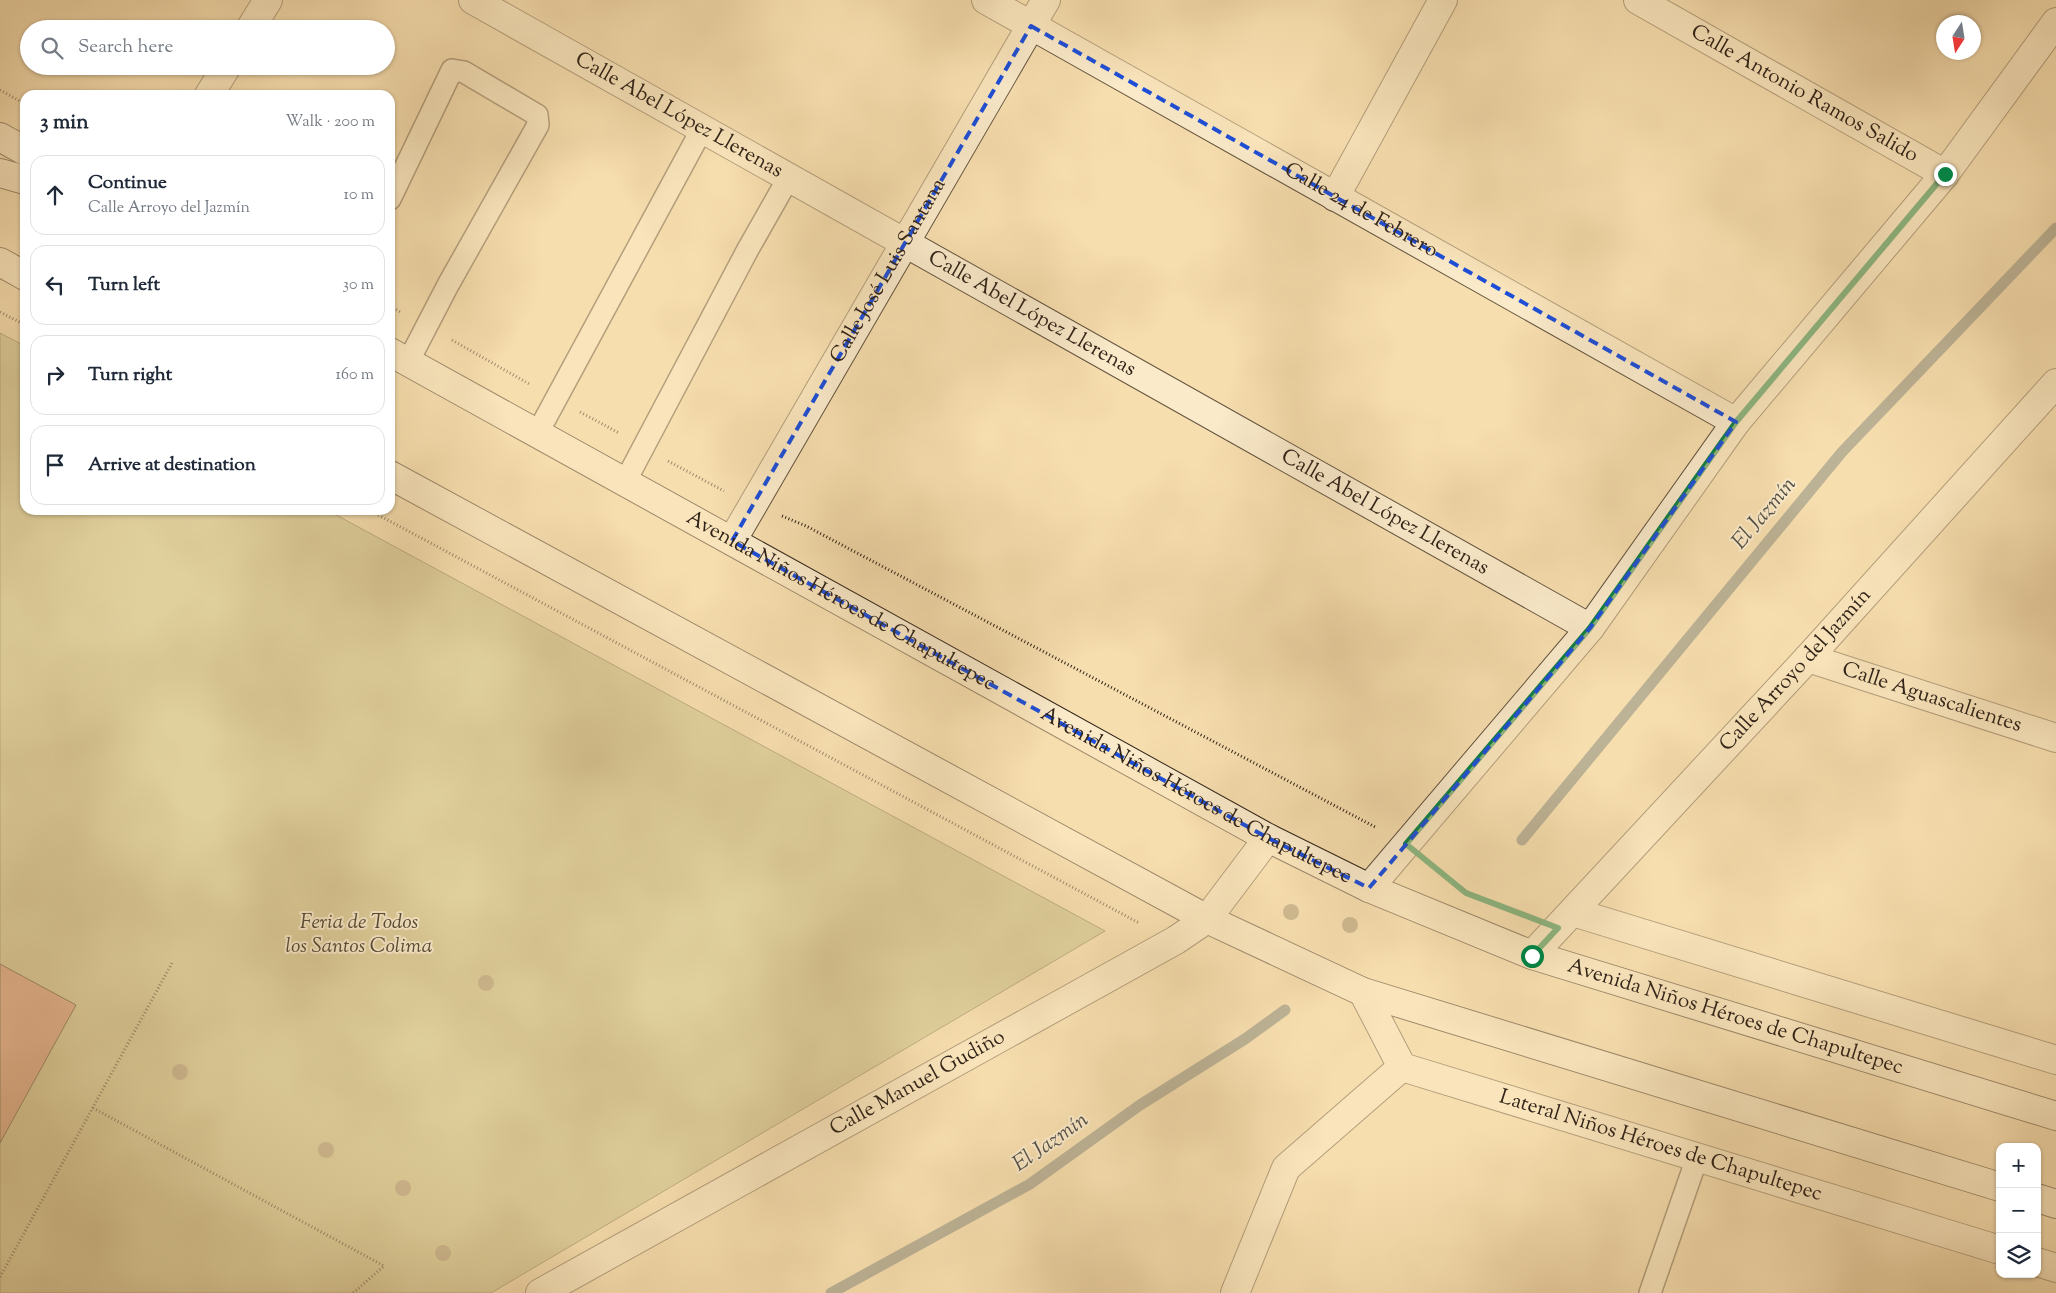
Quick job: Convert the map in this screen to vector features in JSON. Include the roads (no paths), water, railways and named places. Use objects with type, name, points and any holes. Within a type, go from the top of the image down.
[{"type":"street","points":[[256,20],[268,0]]},
{"type":"street","name":"Calle Abel López Llerenas","points":[[473,0],[1590,628]]},
{"type":"street","name":"Calle 24 de Febrero","points":[[986,0],[1736,422]]},
{"type":"street","name":"Calle José Luis Santana","points":[[732,541],[1046,0]]},
{"type":"street","points":[[1335,197],[1443,0]]},
{"type":"street","name":"Calle Antonio Ramos Salido","points":[[1638,0],[1945,174]]},
{"type":"street","points":[[1370,888],[1590,628],[1736,422],[1945,174],[2056,22]]},
{"type":"street","points":[[212,90],[221,75]]},
{"type":"street","points":[[0,137],[20,147]]},
{"type":"street","points":[[0,173],[20,179]]},
{"type":"street","points":[[0,262],[20,273]]},
{"type":"street","name":"Avenida Niños Héroes de Chapultepec","points":[[399,357],[1268,838],[1370,888],[1532,956],[2056,1116]]},
{"type":"street","name":"Calle Arroyo del Jazmín","points":[[1532,956],[2053,391]]},
{"type":"street","points":[[395,478],[1207,919],[1363,992],[1996,1186]]},
{"type":"street","name":"Calle Aguascalientes","points":[[1808,658],[2056,738]]},
{"type":"street","name":"Calle Manuel Gudiño","points":[[540,1293],[1176,940],[1207,919],[1268,838]]},
{"type":"street","points":[[1573,912],[2056,1059]]},
{"type":"street","points":[[1234,1293],[1286,1168],[1402,1067],[1363,992]]},
{"type":"street","name":"Lateral Niños Héroes de Chapultepec","points":[[1402,1067],[1996,1249]]},
{"type":"street","points":[[2041,1199],[2056,1204]]},
{"type":"street","points":[[2041,1263],[2056,1268]]},
{"type":"lane","points":[[395,189],[452,70],[464,72],[537,115],[538,125],[426,326],[399,357]]},
{"type":"lane","points":[[537,434],[702,129]]},
{"type":"lane","points":[[625,482],[747,251],[789,178]]},
{"type":"lane","points":[[1650,1293],[1697,1158]]},
{"type":"waterway","name":"El Jazmín","points":[[1522,840],[1842,452],[2056,228]]},
{"type":"waterway","name":"El Jazmín","points":[[831,1293],[1030,1184],[1140,1105],[1245,1039],[1285,1010]]},
{"type":"park label","name":"Feria de Todos los Santos Colima","points":[[359,935]]}]
